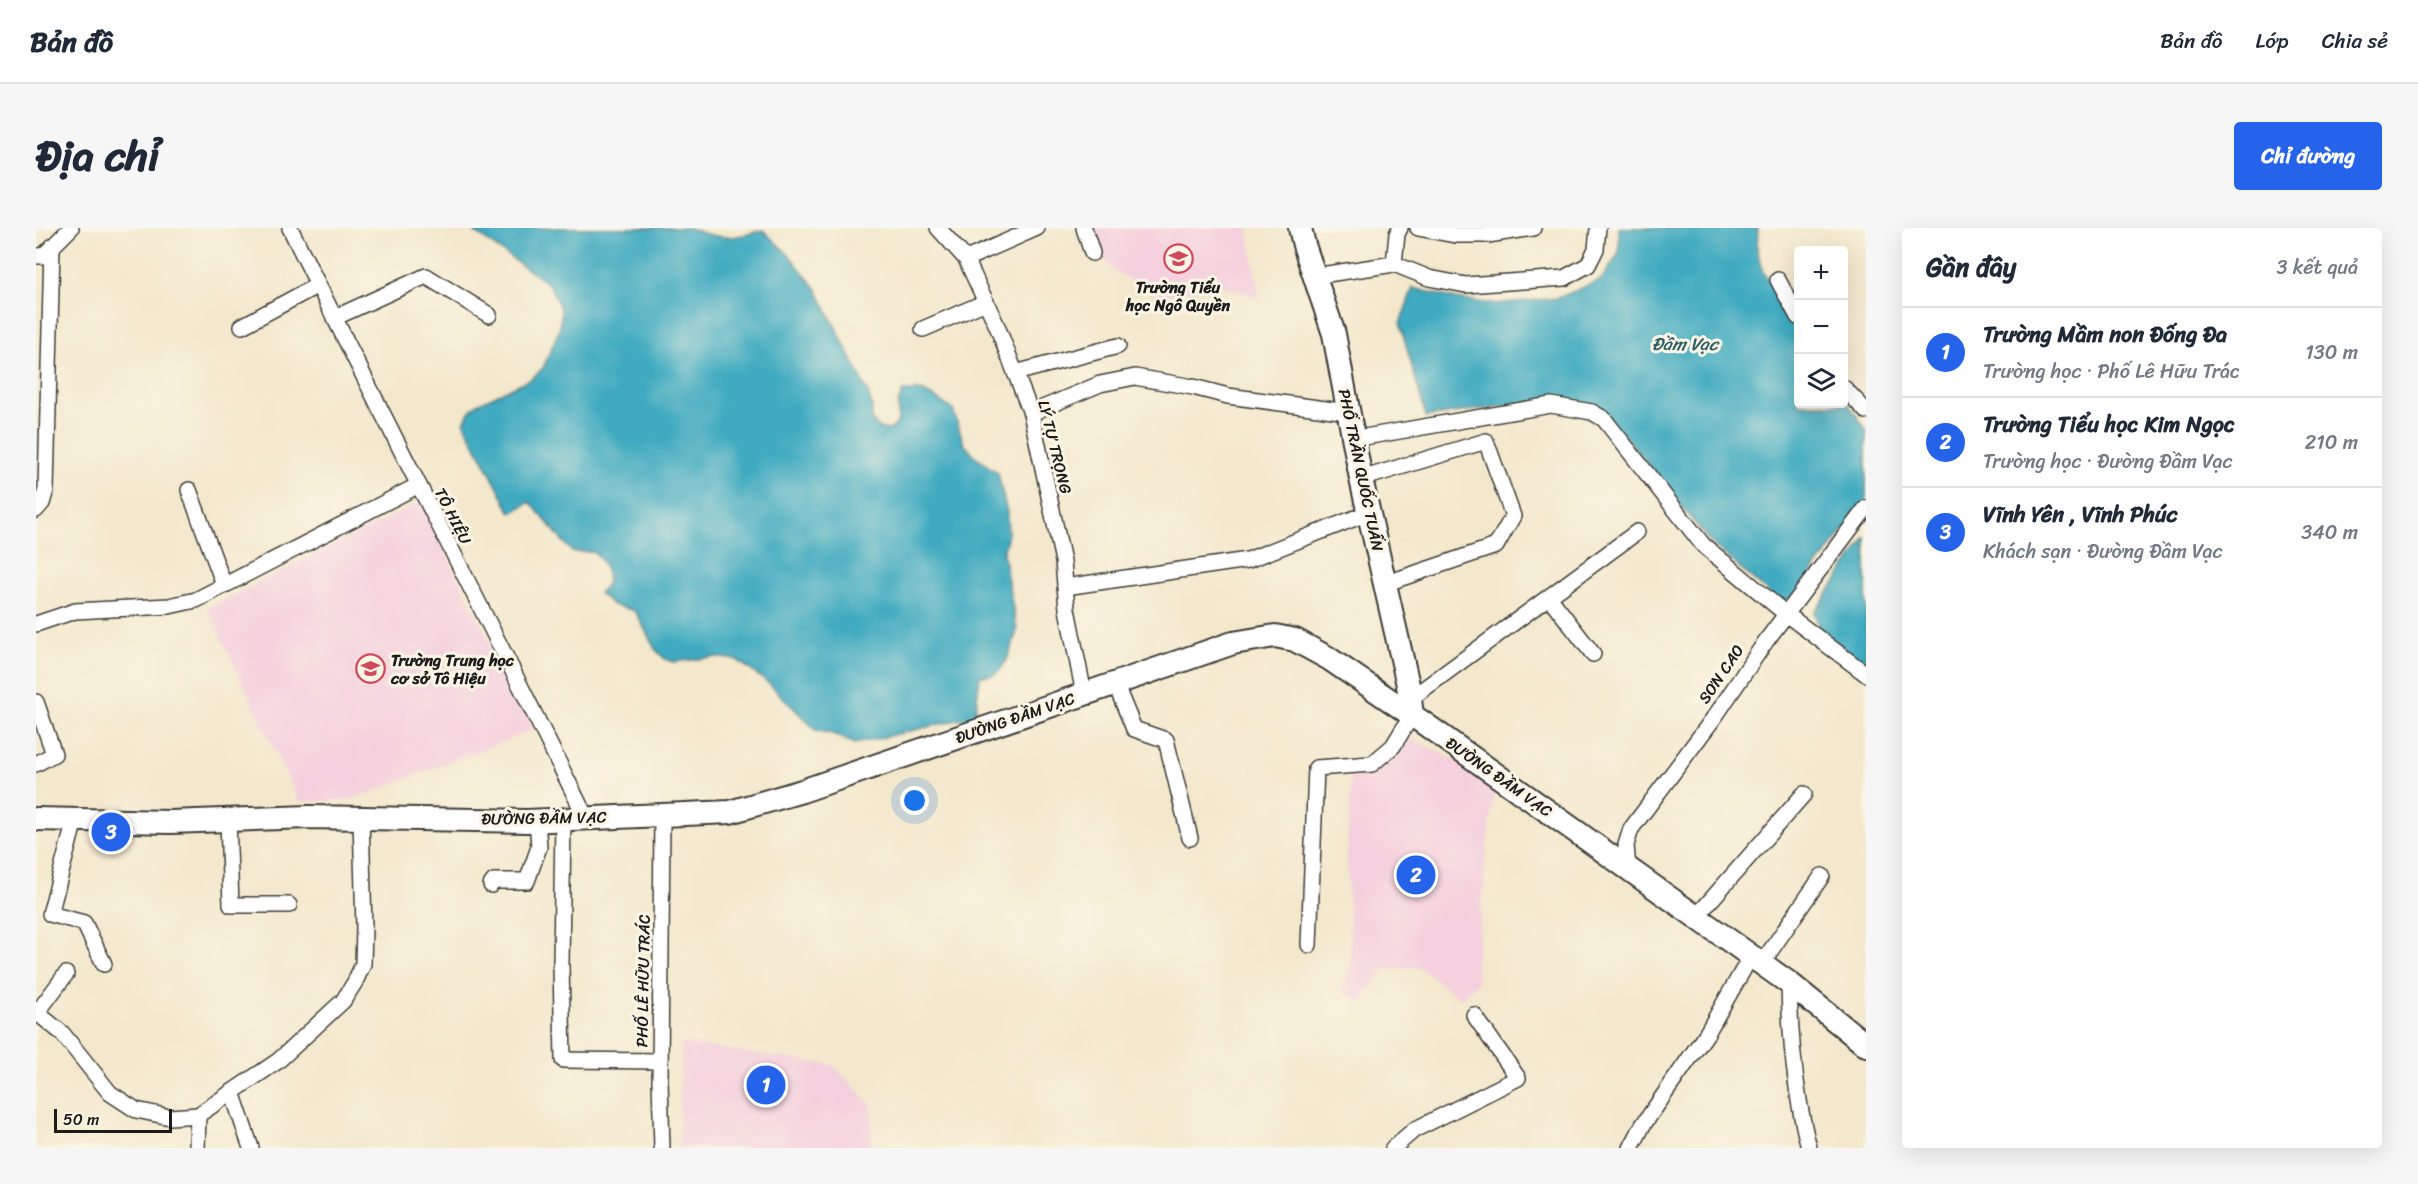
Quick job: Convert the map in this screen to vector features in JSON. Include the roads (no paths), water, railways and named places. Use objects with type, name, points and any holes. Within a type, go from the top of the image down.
[{"type":"street","points":[[36,256],[43,256],[71,228]]},
{"type":"street","name":"TÔ HIỆU","points":[[290,228],[417,486],[514,672],[586,818]]},
{"type":"street","name":"LÝ TỰ TRỌNG","points":[[938,228],[966,259],[986,302],[1031,414],[1063,561],[1067,609],[1084,694]]},
{"type":"street","points":[[966,259],[1036,228]]},
{"type":"street","points":[[1084,228],[1092,253]]},
{"type":"street","name":"PHỐ TRẦN QUỐC TUẤN","points":[[1300,228],[1334,333],[1360,479],[1411,707]]},
{"type":"street","points":[[1394,264],[1397,234],[1400,228]]},
{"type":"street","points":[[1418,228],[1455,235],[1488,235],[1533,228]]},
{"type":"street","points":[[1314,276],[1394,264],[1429,278],[1466,285],[1564,278],[1588,265],[1596,249],[1598,228]]},
{"type":"street","points":[[36,510],[42,503],[46,490],[52,246]]},
{"type":"street","points":[[334,318],[426,276],[489,315]]},
{"type":"street","points":[[1778,280],[1794,310]]},
{"type":"street","points":[[242,326],[318,285]]},
{"type":"street","points":[[923,329],[986,302]]},
{"type":"street","points":[[1015,374],[1118,346]]},
{"type":"street","points":[[1031,414],[1100,384],[1135,377],[1193,387],[1228,396],[1348,412]]},
{"type":"street","points":[[1848,392],[1866,411]]},
{"type":"street","points":[[1353,439],[1551,405],[1592,412],[1604,420],[1703,546],[1786,614],[1866,674]]},
{"type":"street","points":[[1360,479],[1486,441],[1513,516],[1496,546],[1384,584]]},
{"type":"street","points":[[36,624],[75,611],[169,606],[196,600],[417,486]]},
{"type":"street","points":[[189,490],[224,585]]},
{"type":"street","name":"SƠN CAO","points":[[1628,869],[1626,844],[1631,829],[1716,715],[1786,614],[1866,508]]},
{"type":"street","points":[[1065,586],[1248,560],[1368,513]]},
{"type":"street","points":[[1309,945],[1316,768],[1372,764],[1393,746],[1411,707],[1549,597],[1637,532]]},
{"type":"street","points":[[1549,597],[1593,654]]},
{"type":"street","name":"ĐƯỜNG ĐẦM VẠC","points":[[36,819],[170,822],[308,817],[537,820],[730,812],[802,791],[1233,643],[1275,636],[1295,640],[1411,707],[1628,869],[1789,983],[1866,1045]]},
{"type":"street","points":[[1115,683],[1134,729],[1166,740],[1190,838]]},
{"type":"street","points":[[36,702],[54,753],[36,764]]},
{"type":"street","points":[[1696,917],[1804,794]]},
{"type":"street","name":"PHỐ LÊ HỮU TRÁC","points":[[662,815],[660,1060],[662,1148]]},
{"type":"street","points":[[66,974],[37,1012],[62,1033],[110,1093],[136,1110],[170,1117],[198,1115],[278,1061],[343,1001],[356,982],[363,964],[361,818]]},
{"type":"street","points":[[563,819],[561,965],[563,1060],[660,1060]]},
{"type":"street","points":[[75,820],[50,914],[84,923],[104,964]]},
{"type":"street","points":[[228,820],[231,905],[290,905]]},
{"type":"street","points":[[490,885],[494,881],[527,881],[538,847],[537,820]]},
{"type":"street","points":[[1631,1148],[1643,1125],[1756,960],[1822,876]]},
{"type":"street","points":[[1789,983],[1790,1034],[1800,1112],[1809,1148]]},
{"type":"street","points":[[1394,1148],[1414,1130],[1518,1078],[1474,1015]]},
{"type":"street","points":[[232,1092],[252,1148]]},
{"type":"street","points":[[197,1148],[198,1115]]},
{"type":"water","points":[[469,228],[690,228],[709,235],[726,237],[763,230],[789,255],[816,288],[868,392],[872,406],[872,420],[879,428],[889,430],[896,424],[898,402],[903,391],[922,391],[953,410],[964,444],[976,457],[998,473],[1007,513],[1008,535],[1003,553],[1017,631],[1007,660],[1000,670],[993,675],[980,676],[975,716],[855,744],[830,733],[817,731],[768,683],[737,660],[714,657],[674,662],[665,659],[655,649],[635,611],[613,605],[599,593],[606,583],[607,572],[594,552],[572,552],[530,502],[511,513],[464,423],[469,412],[477,404],[532,378],[543,368],[560,328],[561,310],[549,285]]},
{"type":"water","name":"Đầm Vạc","points":[[1619,228],[1758,228],[1757,250],[1763,273],[1777,289],[1794,317],[1794,408],[1848,408],[1848,404],[1866,429],[1866,502],[1788,604],[1771,595],[1710,542],[1625,436],[1551,399],[1426,417],[1400,323],[1413,288],[1456,299],[1494,304],[1558,298],[1601,280],[1619,253]]},
{"type":"water","points":[[1866,538],[1866,670],[1822,636],[1814,613]]},
{"type":"place","name":"Trường Tiểu học Ngô Quyền","points":[[1178,259]]},
{"type":"place","name":"Trường Trung học cơ sở Tô Hiệu","points":[[370,669]]},
{"type":"place","name":"Vĩnh Yên , Vĩnh Phúc","points":[[111,832]]},
{"type":"place","name":"Trường Tiểu học Kim Ngọc","points":[[1416,875]]},
{"type":"place","name":"Trường Mầm non Đống Đa","points":[[766,1085]]}]
